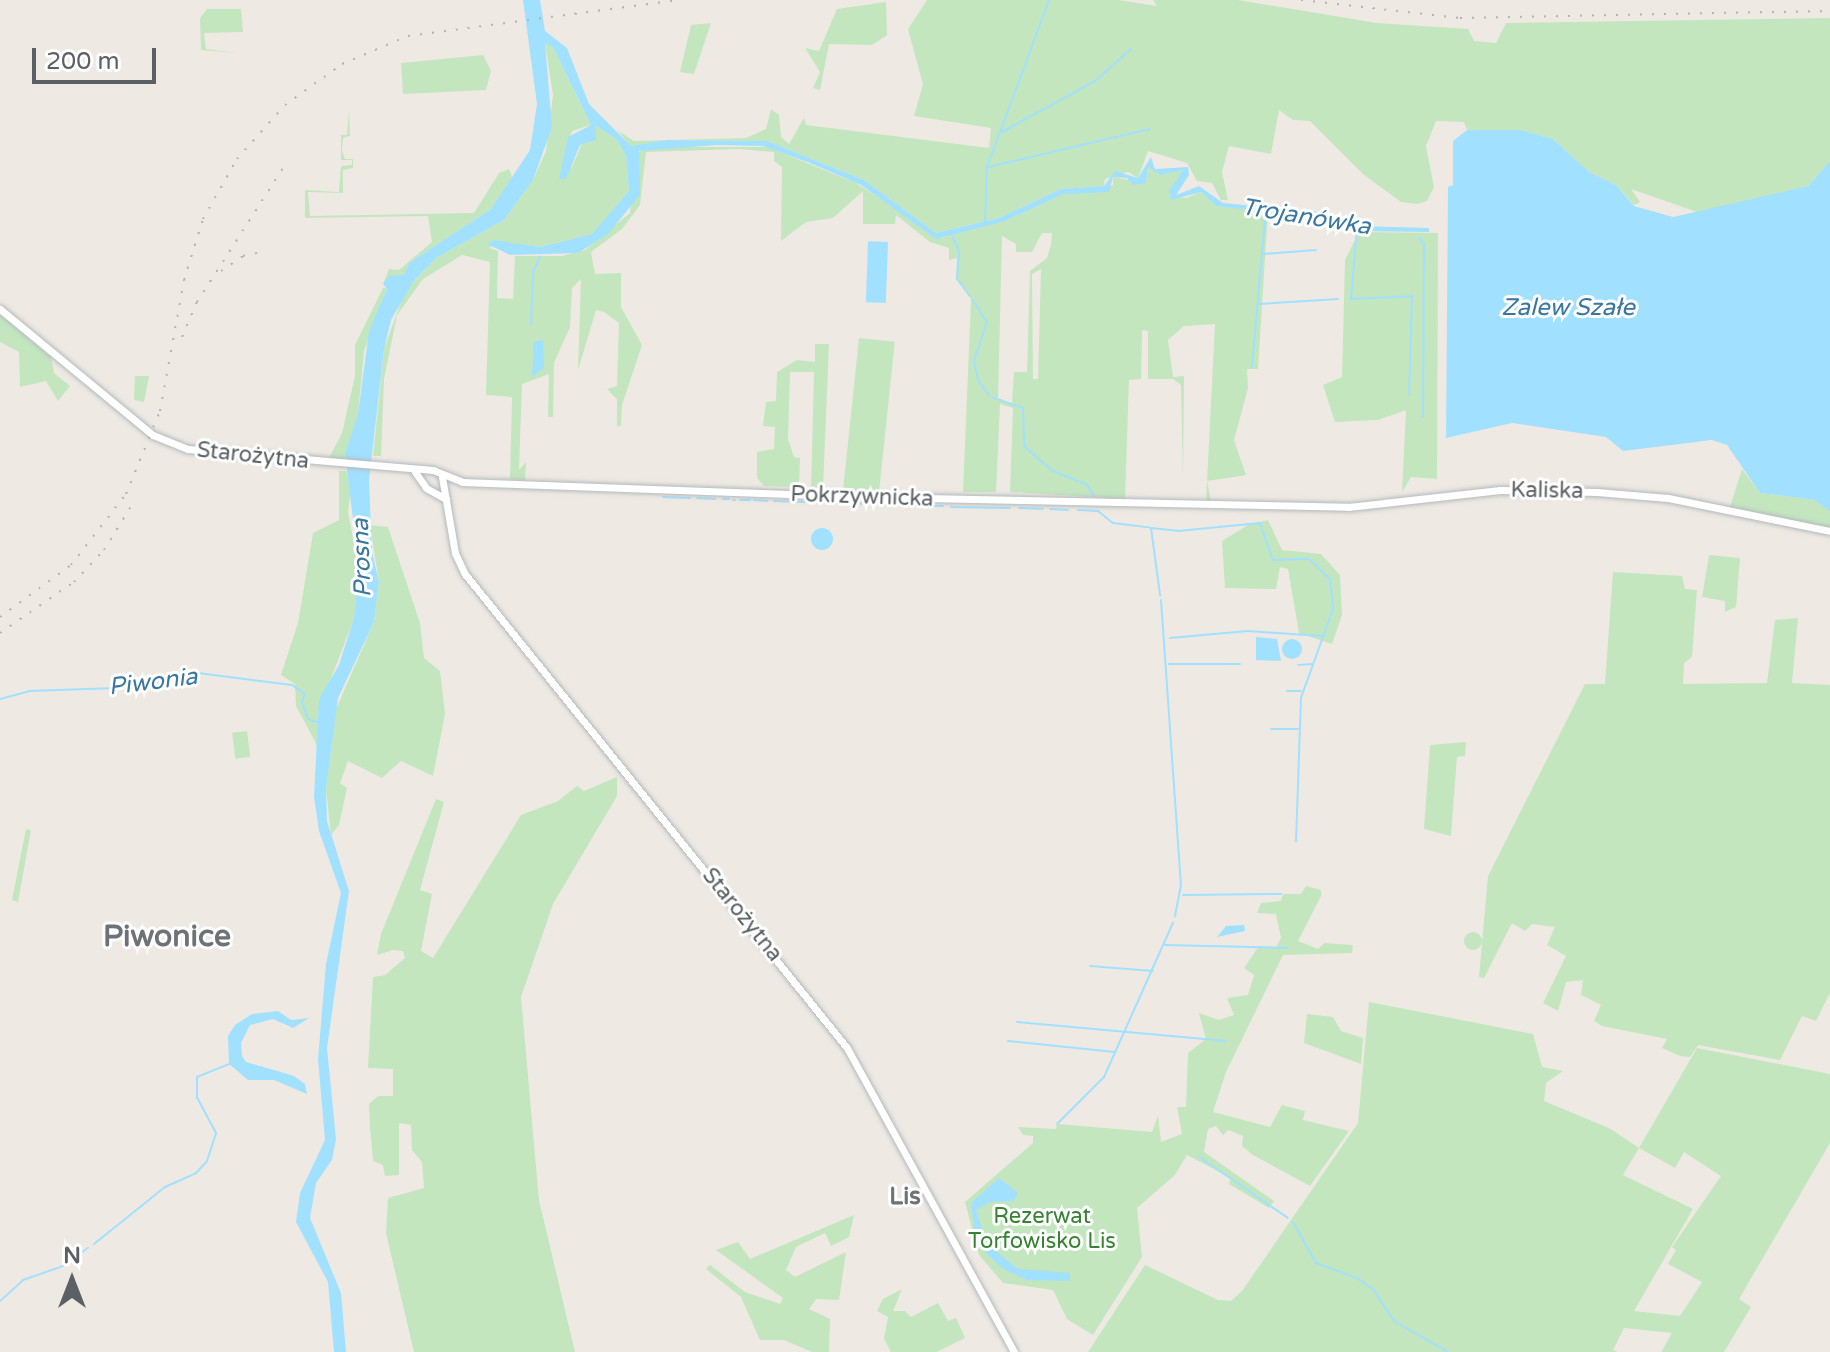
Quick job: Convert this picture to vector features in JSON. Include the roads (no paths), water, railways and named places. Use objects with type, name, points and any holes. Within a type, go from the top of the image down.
[{"type":"street","name":"Starożytna","points":[[0,309],[169,444],[413,471]]},
{"type":"street","points":[[413,471],[427,472],[439,483]]},
{"type":"street","points":[[413,471],[423,480],[439,483]]},
{"type":"street","points":[[423,480],[427,472]]},
{"type":"street","points":[[446,499],[459,482]]},
{"type":"street","name":"Starożytna","points":[[439,483],[465,574],[856,1061],[1014,1352]]},
{"type":"street","name":"Pokrzywnicka","points":[[439,483],[1193,506],[1261,503]]},
{"type":"street","name":"Kaliska","points":[[1261,503],[1348,507],[1500,490],[1610,493],[1668,498],[1830,531]]},
{"type":"water","name":"Prosna","points":[[523,0],[540,0],[545,31],[567,48],[589,104],[631,146],[666,140],[767,141],[864,180],[936,233],[999,218],[1061,189],[1104,186],[1115,171],[1138,178],[1151,157],[1155,169],[1188,167],[1189,175],[1176,195],[1199,186],[1223,203],[1318,212],[1356,226],[1429,228],[1429,232],[1355,231],[1323,219],[1216,206],[1201,192],[1171,200],[1169,191],[1183,170],[1161,175],[1148,167],[1146,183],[1133,185],[1127,178],[1113,177],[1109,192],[1064,194],[1002,222],[936,239],[861,185],[810,163],[763,146],[717,145],[639,151],[640,195],[608,234],[578,253],[510,255],[487,244],[494,240],[540,247],[592,234],[629,191],[626,155],[616,139],[596,126],[596,140],[580,145],[566,179],[559,179],[568,137],[591,125],[553,47],[545,43],[552,127],[533,180],[504,220],[436,258],[413,282],[391,320],[384,349],[369,480],[372,552],[379,582],[374,622],[338,698],[326,789],[327,821],[349,891],[327,1048],[336,1139],[332,1160],[316,1183],[310,1218],[341,1293],[346,1352],[334,1352],[328,1282],[296,1222],[300,1193],[325,1140],[318,1059],[326,964],[341,893],[319,831],[314,797],[319,699],[339,665],[354,618],[359,568],[345,454],[358,414],[369,331],[387,289],[383,284],[389,276],[404,275],[409,263],[491,209],[530,150],[537,104]]},
{"type":"water","name":"Zalew Szałe","points":[[1467,130],[1520,130],[1553,139],[1589,172],[1616,185],[1634,206],[1673,217],[1808,186],[1830,161],[1830,512],[1815,500],[1760,493],[1727,445],[1712,440],[1623,451],[1606,437],[1512,423],[1446,438],[1448,187],[1453,185],[1453,141]]},
{"type":"water","points":[[868,241],[888,242],[886,303],[866,302]]},
{"type":"water","points":[[543,340],[544,368],[532,377],[534,342]]},
{"type":"water","points":[[822,528],[830,531],[833,539],[830,547],[822,550],[814,547],[811,539],[814,531]]},
{"type":"water","points":[[1256,637],[1277,639],[1281,661],[1256,660]]},
{"type":"water","points":[[1292,639],[1299,642],[1302,649],[1299,656],[1292,659],[1285,656],[1282,649],[1285,642]]},
{"type":"water","points":[[1244,925],[1245,931],[1217,937],[1226,926]]},
{"type":"water","points":[[278,1011],[291,1020],[309,1018],[293,1028],[273,1019],[250,1025],[241,1043],[242,1056],[246,1062],[294,1076],[305,1084],[307,1094],[274,1080],[248,1080],[229,1064],[228,1036],[235,1025],[252,1014]]},
{"type":"water","points":[[999,1178],[1018,1193],[1014,1201],[990,1202],[976,1210],[987,1244],[1018,1269],[1070,1273],[1070,1281],[1027,1280],[1003,1269],[985,1252],[975,1234],[971,1203]]},
{"type":"waterway","points":[[985,223],[987,167],[1049,0]]},
{"type":"waterway","points":[[1002,132],[1095,81],[1131,49]]},
{"type":"waterway","points":[[988,167],[1150,129]]},
{"type":"waterway","name":"Trojanówka","points":[[1252,367],[1266,208]]},
{"type":"waterway","name":"Trojanówka","points":[[1357,229],[1351,299],[1412,296],[1409,395]]},
{"type":"waterway","points":[[952,235],[959,251],[957,279],[970,296]]},
{"type":"waterway","points":[[1419,238],[1424,244],[1423,417]]},
{"type":"waterway","points":[[1262,254],[1316,250]]},
{"type":"waterway","points":[[531,324],[533,272],[540,257]]},
{"type":"waterway","points":[[972,299],[987,322],[974,361],[978,380],[989,395]]},
{"type":"waterway","points":[[1260,304],[1338,299]]},
{"type":"waterway","points":[[992,397],[1023,408],[1024,446],[1053,471],[1087,485],[1094,496]]},
{"type":"waterway","points":[[663,497],[690,498]]},
{"type":"waterway","points":[[697,498],[715,499]]},
{"type":"waterway","points":[[723,499],[729,499]]},
{"type":"waterway","points":[[740,500],[750,500]]},
{"type":"waterway","points":[[754,500],[767,501]]},
{"type":"waterway","points":[[774,501],[805,502]]},
{"type":"waterway","points":[[813,502],[874,504]]},
{"type":"waterway","points":[[879,504],[925,506]]},
{"type":"waterway","points":[[930,506],[943,506]]},
{"type":"waterway","points":[[951,507],[1010,508]]},
{"type":"waterway","points":[[1019,508],[1043,509]]},
{"type":"waterway","points":[[1050,509],[1068,510]]},
{"type":"waterway","points":[[1078,510],[1098,511],[1113,523],[1151,528],[1160,595]]},
{"type":"waterway","points":[[1151,528],[1178,531],[1260,523],[1273,560],[1309,559],[1330,579],[1333,609],[1301,698],[1296,841]]},
{"type":"waterway","points":[[1161,600],[1181,885],[1175,916]]},
{"type":"waterway","points":[[1170,638],[1248,631],[1322,636]]},
{"type":"waterway","points":[[1169,664],[1240,664]]},
{"type":"waterway","points":[[1298,665],[1312,664]]},
{"type":"waterway","name":"Piwonia","points":[[0,699],[29,691],[145,687],[198,673],[292,685],[305,694],[302,701],[308,719],[319,723]]},
{"type":"waterway","points":[[1287,691],[1301,691]]},
{"type":"waterway","points":[[1271,729],[1298,729]]},
{"type":"waterway","points":[[1183,895],[1281,894]]},
{"type":"waterway","points":[[1057,1124],[1104,1077],[1173,923]]},
{"type":"waterway","points":[[1165,945],[1287,948]]},
{"type":"waterway","points":[[1090,966],[1153,971]]},
{"type":"waterway","points":[[1017,1022],[1226,1041]]},
{"type":"waterway","points":[[1008,1041],[1114,1052]]},
{"type":"waterway","points":[[94,1244],[165,1187],[196,1173],[207,1161],[216,1133],[197,1098],[197,1077],[229,1064]]},
{"type":"waterway","points":[[1198,1156],[1288,1218]]},
{"type":"waterway","points":[[1293,1222],[1316,1263],[1357,1278],[1372,1288],[1394,1321],[1448,1352]]},
{"type":"waterway","points":[[0,1301],[23,1280],[63,1266],[88,1248]]},
{"type":"railway","points":[[0,617],[71,565],[126,494],[160,411],[184,280],[203,219],[237,159],[285,105],[342,64],[408,36],[679,0]]},
{"type":"railway","points":[[1301,0],[1460,18],[1830,11]]},
{"type":"railway","points":[[182,337],[197,302],[285,165]]},
{"type":"railway","points":[[221,271],[243,256],[264,251]]},
{"type":"railway","points":[[0,633],[74,582],[104,550],[135,500]]},
{"type":"district","name":"Piwonice","points":[[167,937]]},
{"type":"district","name":"Lis","points":[[905,1197]]},
{"type":"park label","name":"Rezerwat Torfowisko Lis","points":[[1042,1228]]}]
